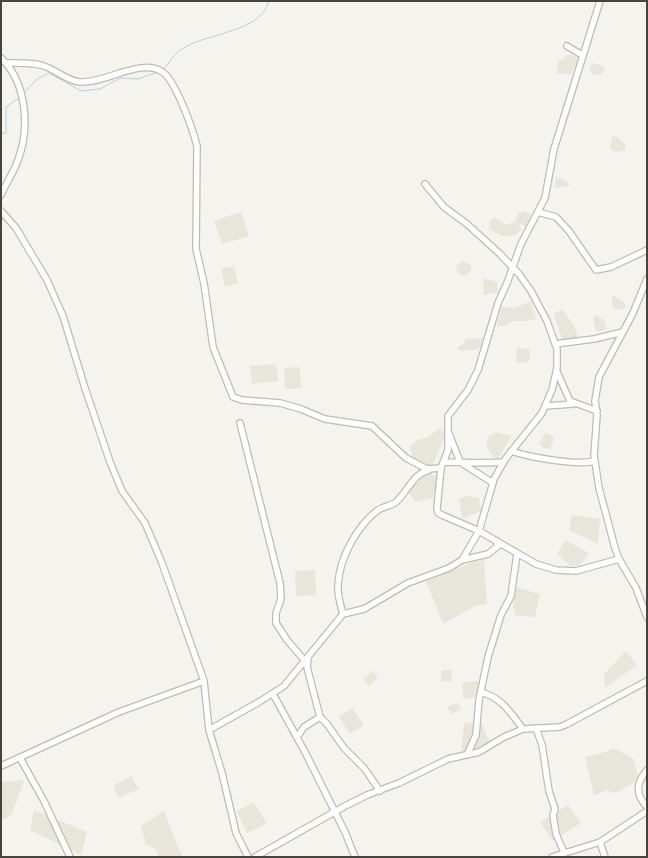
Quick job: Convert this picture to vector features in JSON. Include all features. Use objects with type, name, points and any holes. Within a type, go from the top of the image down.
[{"type":"street","points":[[600,1],[551,160],[547,191],[525,235],[498,302],[478,370],[468,390],[450,413],[447,429],[448,450],[441,468],[437,495],[438,513],[479,531],[517,554],[547,568],[570,572],[619,559]]},
{"type":"street","points":[[567,46],[582,55]]},
{"type":"street","points":[[1,195],[18,160],[25,118],[22,96],[14,75],[4,60]]},
{"type":"street","points":[[4,60],[42,65],[80,82],[148,67],[162,71],[167,75],[178,97],[197,146],[197,255],[204,283],[213,347],[233,397],[242,400],[280,403],[300,408],[325,419],[372,426],[406,458],[421,467],[431,470]]},
{"type":"street","points":[[425,184],[444,207],[467,224],[513,267],[531,291],[543,312],[556,344],[558,360],[552,390],[545,406],[503,462],[492,483],[479,531],[462,560]]},
{"type":"street","points":[[1,211],[16,228],[47,280],[63,316],[84,385],[122,492],[145,523],[162,563],[204,681],[209,730],[222,773],[236,833],[248,857]]},
{"type":"street","points":[[538,212],[556,217],[596,270],[611,267],[647,250]]},
{"type":"street","points":[[647,279],[623,332],[599,376],[595,401],[597,412],[594,461],[599,488],[619,559],[636,588],[647,617]]},
{"type":"street","points":[[556,344],[600,338],[623,332]]},
{"type":"street","points":[[556,371],[570,401],[597,412]]},
{"type":"street","points":[[545,406],[575,404]]},
{"type":"street","points":[[240,423],[280,583],[281,599],[276,610],[275,620],[287,640],[306,659],[320,718],[327,724],[344,748],[364,768],[380,791]]},
{"type":"street","points":[[447,429],[453,440],[460,462],[492,483]]},
{"type":"street","points":[[511,451],[576,462],[594,461]]},
{"type":"street","points":[[444,462],[489,464],[503,462]]},
{"type":"street","points":[[343,614],[338,584],[341,566],[350,545],[363,525],[378,511],[395,502],[420,474],[441,468]]},
{"type":"street","points":[[209,730],[273,694],[287,684],[343,614],[364,609],[408,583],[449,568],[462,560],[492,552],[498,546],[497,542]]},
{"type":"street","points":[[467,755],[477,731],[477,715],[481,692],[495,633],[510,596],[517,554]]},
{"type":"street","points":[[1,766],[119,712],[204,681]]},
{"type":"street","points":[[255,857],[367,795],[380,791],[448,759],[484,750],[504,737],[523,729],[560,727],[647,681]]},
{"type":"street","points":[[481,692],[501,701],[523,729]]},
{"type":"street","points":[[273,694],[345,832],[355,857]]},
{"type":"street","points":[[297,737],[304,727],[320,718]]},
{"type":"street","points":[[536,728],[543,752],[549,791],[555,810],[553,815],[556,834],[564,852]]},
{"type":"street","points":[[20,758],[44,801],[70,857]]},
{"type":"street","points":[[647,770],[637,789],[640,799],[647,807]]},
{"type":"street","points":[[552,857],[600,842],[647,811]]},
{"type":"street","points":[[600,842],[606,856]]},
{"type":"shaded area","points":[[566,55],[572,55],[578,59],[571,75],[556,73],[558,61],[564,59]]},
{"type":"shaded area","points":[[595,63],[605,68],[602,74],[592,75],[590,71],[591,65]]},
{"type":"shaded area","points":[[612,136],[618,137],[626,146],[625,150],[617,152],[611,150],[609,144],[612,141]]},
{"type":"shaded area","points":[[556,177],[567,181],[570,186],[555,188]]},
{"type":"shaded area","points":[[525,211],[531,215],[526,227],[521,224],[519,226],[522,229],[516,235],[502,236],[489,229],[490,221],[494,217],[506,225],[515,222],[518,213]]},
{"type":"shaded area","points":[[241,212],[249,236],[222,244],[214,221]]},
{"type":"shaded area","points":[[462,261],[470,264],[472,269],[467,275],[461,275],[456,270],[457,265]]},
{"type":"shaded area","points":[[234,266],[238,283],[225,287],[221,269]]},
{"type":"shaded area","points":[[483,278],[497,282],[498,292],[483,295]]},
{"type":"shaded area","points":[[612,296],[625,303],[625,308],[613,309]]},
{"type":"shaded area","points":[[531,301],[537,319],[514,321],[504,326],[497,326],[501,307],[515,308]]},
{"type":"shaded area","points":[[562,309],[575,327],[578,338],[562,340],[554,314]]},
{"type":"shaded area","points":[[596,315],[604,320],[607,329],[596,332],[593,319]]},
{"type":"shaded area","points":[[483,338],[483,346],[478,349],[460,351],[457,347],[465,343],[465,339]]},
{"type":"shaded area","points":[[517,347],[530,350],[529,362],[516,363]]},
{"type":"shaded area","points":[[276,364],[278,381],[252,384],[250,366]]},
{"type":"shaded area","points":[[300,367],[301,388],[285,389],[284,368]]},
{"type":"shaded area","points":[[440,428],[444,439],[432,466],[413,459],[410,446],[419,439],[427,438]]},
{"type":"shaded area","points":[[496,432],[512,436],[498,459],[492,455],[487,447],[487,438]]},
{"type":"shaded area","points":[[545,433],[550,434],[554,439],[550,449],[543,448],[539,443]]},
{"type":"shaded area","points":[[426,474],[437,475],[433,498],[415,502],[408,492]]},
{"type":"shaded area","points":[[467,496],[479,498],[481,511],[462,519],[459,499]]},
{"type":"shaded area","points":[[572,515],[600,519],[598,544],[569,530]]},
{"type":"shaded area","points":[[565,540],[589,553],[579,566],[571,566],[557,554]]},
{"type":"shaded area","points":[[484,560],[487,604],[475,606],[443,624],[426,581],[474,562]]},
{"type":"shaded area","points":[[315,570],[316,595],[296,596],[295,571]]},
{"type":"shaded area","points":[[515,587],[540,594],[535,617],[515,615],[513,608]]},
{"type":"shaded area","points":[[626,651],[637,665],[605,688],[604,674]]},
{"type":"shaded area","points":[[442,670],[452,670],[451,682],[441,681]]},
{"type":"shaded area","points":[[373,671],[378,677],[369,686],[363,679]]},
{"type":"shaded area","points":[[480,682],[479,694],[466,699],[463,696],[462,683]]},
{"type":"shaded area","points":[[458,703],[461,710],[451,714],[447,707]]},
{"type":"shaded area","points":[[352,708],[364,725],[350,734],[339,717]]},
{"type":"shaded area","points":[[481,722],[491,744],[480,751],[461,753],[464,725],[466,723]]},
{"type":"shaded area","points":[[614,748],[633,758],[639,780],[621,791],[612,793],[608,790],[594,795],[585,757]]},
{"type":"shaded area","points":[[131,776],[139,789],[118,798],[114,785]]},
{"type":"shaded area","points":[[24,780],[11,816],[1,821],[1,782]]},
{"type":"shaded area","points":[[254,802],[267,824],[247,833],[237,811]]},
{"type":"shaded area","points":[[568,805],[581,823],[553,841],[540,822]]},
{"type":"shaded area","points":[[34,810],[87,832],[81,855],[30,830]]},
{"type":"shaded area","points":[[164,811],[183,857],[159,857],[156,849],[146,845],[141,826]]},
{"type":"waterway","points":[[164,69],[182,49],[204,39],[244,26],[255,20],[264,12],[269,1]]},
{"type":"waterway","points":[[24,93],[37,79],[49,73],[81,91],[100,89],[120,78],[138,79],[158,72]]},
{"type":"waterway","points":[[1,134],[6,133],[6,107],[19,98]]}]
